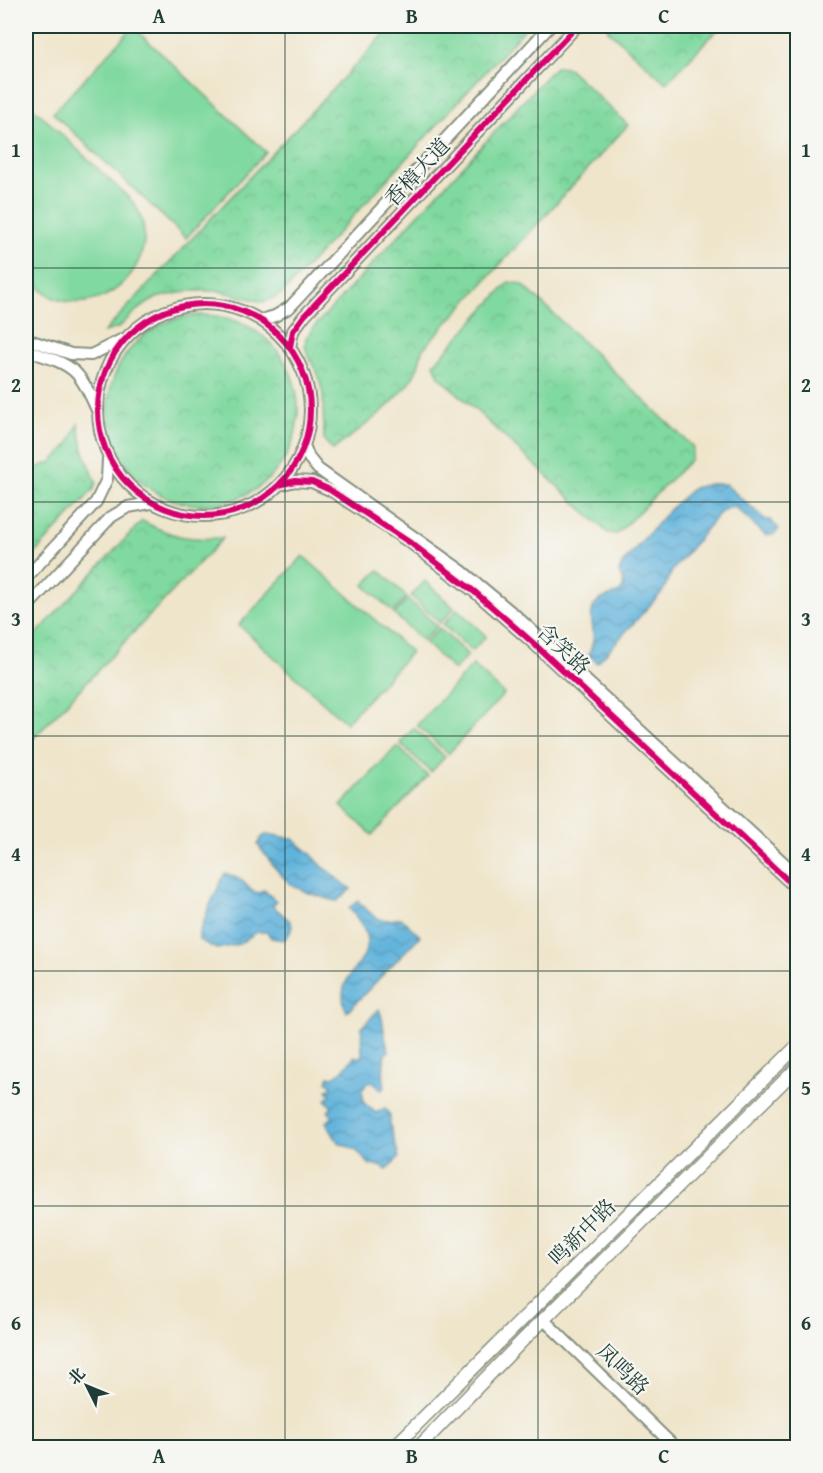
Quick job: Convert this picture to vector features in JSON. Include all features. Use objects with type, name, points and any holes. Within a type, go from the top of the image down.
[{"type":"main road","name":"鸣新中路","points":[[393,1448],[798,1045]]},
{"type":"main road","name":"鸣新中路","points":[[418,1448],[543,1319],[798,1068]]},
{"type":"street","name":"香樟大道","points":[[261,320],[275,316],[290,307],[550,26]]},
{"type":"street","name":"香樟大道","points":[[290,347],[293,332],[304,316],[577,26]]},
{"type":"street","points":[[211,304],[237,309],[261,320],[278,333],[290,347],[308,384],[310,420],[304,445],[293,468],[273,492],[248,507],[229,514],[211,517],[191,516],[163,509],[144,499],[126,484],[114,468],[103,446],[98,424],[98,399],[103,376],[112,357],[122,343],[140,326],[159,314],[180,307],[211,304]]},
{"type":"street","points":[[26,339],[71,354],[91,355],[131,334]]},
{"type":"street","points":[[26,350],[62,363],[74,371],[84,383],[98,412]]},
{"type":"street","name":"含笑路","points":[[304,445],[309,458],[318,469],[462,571],[515,615],[798,876]]},
{"type":"street","points":[[26,578],[96,502],[107,479],[108,455]]},
{"type":"street","name":"含笑路","points":[[279,485],[295,481],[312,482],[330,490],[412,544],[467,586],[532,642],[798,890]]},
{"type":"street","points":[[26,609],[111,517],[128,507],[151,503]]},
{"type":"street","name":"凤鸣路","points":[[543,1319],[676,1448]]},
{"type":"green space","points":[[392,26],[520,26],[524,30],[282,294],[264,302],[219,291],[188,291],[156,298],[137,310],[118,328],[104,332]]},
{"type":"green space","points":[[607,26],[721,26],[666,83],[608,30]]},
{"type":"green space","points":[[133,27],[266,152],[186,238],[53,113]]},
{"type":"green space","points":[[555,67],[568,68],[628,125],[422,350],[415,374],[396,398],[333,450],[324,440],[323,394],[318,374],[308,356],[305,346],[306,338]]},
{"type":"green space","points":[[26,104],[39,113],[131,200],[140,215],[144,243],[139,259],[131,274],[119,287],[105,296],[89,301],[71,302],[54,298],[42,291],[26,274]]},
{"type":"green space","points":[[509,282],[522,284],[693,447],[691,459],[617,534],[608,533],[439,376],[434,364]]},
{"type":"green space","points":[[194,315],[212,315],[248,326],[263,336],[277,350],[294,382],[298,410],[294,438],[287,455],[277,470],[263,484],[231,501],[212,505],[194,505],[158,494],[143,484],[129,470],[112,438],[108,419],[108,401],[119,365],[129,350],[143,336],[175,319]]},
{"type":"green space","points":[[78,424],[83,449],[96,482],[94,489],[26,563],[26,480],[39,467],[52,462],[69,444]]},
{"type":"green space","points":[[142,521],[162,531],[181,536],[223,538],[26,746],[26,645]]},
{"type":"green space","points":[[303,556],[411,652],[346,723],[239,625]]},
{"type":"green space","points":[[379,570],[407,597],[393,612],[364,585]]},
{"type":"green space","points":[[425,581],[454,608],[440,623],[411,596]]},
{"type":"green space","points":[[408,599],[437,626],[423,641],[394,614]]},
{"type":"green space","points":[[457,609],[486,636],[472,651],[443,625]]},
{"type":"green space","points":[[439,628],[468,655],[454,670],[425,643]]},
{"type":"green space","points":[[473,665],[504,694],[448,754],[417,725]]},
{"type":"green space","points":[[414,728],[445,757],[431,772],[400,743]]},
{"type":"green space","points":[[397,746],[428,776],[372,835],[341,806]]},
{"type":"water","points":[[710,484],[725,484],[779,529],[774,534],[766,536],[735,507],[723,511],[672,571],[663,591],[597,663],[589,655],[593,643],[593,607],[599,600],[621,590],[623,581],[619,572],[623,563],[669,510],[693,488]]},
{"type":"water","points":[[268,834],[293,839],[351,889],[337,901],[311,894],[291,884],[258,845],[262,837]]},
{"type":"water","points":[[225,873],[241,880],[252,891],[259,893],[264,890],[276,901],[273,906],[290,921],[292,926],[284,940],[271,938],[267,932],[257,932],[239,944],[217,949],[199,940],[210,905]]},
{"type":"water","points":[[358,901],[376,918],[393,920],[401,918],[420,936],[347,1012],[343,1000],[344,990],[351,973],[366,951],[367,942],[363,928],[349,908]]},
{"type":"water","points":[[379,1009],[389,1050],[385,1054],[384,1063],[385,1087],[382,1090],[372,1082],[366,1084],[362,1090],[364,1103],[376,1113],[385,1108],[390,1115],[390,1125],[399,1157],[387,1170],[380,1166],[370,1165],[356,1150],[340,1143],[326,1122],[333,1117],[328,1111],[332,1108],[326,1100],[331,1095],[327,1090],[332,1086],[327,1081],[329,1076],[333,1077],[342,1071],[355,1056],[358,1058],[363,1055],[361,1028]]},
{"type":"cycle path","points":[[290,347],[293,331],[304,316],[577,26]]},
{"type":"cycle path","points":[[194,304],[214,304],[235,308],[254,316],[279,335],[292,351],[302,369],[308,389],[310,410],[308,431],[302,451],[292,469],[279,485],[254,504],[235,512],[214,516],[194,516],[173,512],[154,504],[122,477],[110,460],[102,441],[98,420],[98,400],[102,379],[110,360],[137,328],[154,316],[173,308],[194,304]]},
{"type":"cycle path","points":[[279,485],[295,481],[312,482],[330,490],[412,544],[476,593],[532,642],[798,890]]}]
